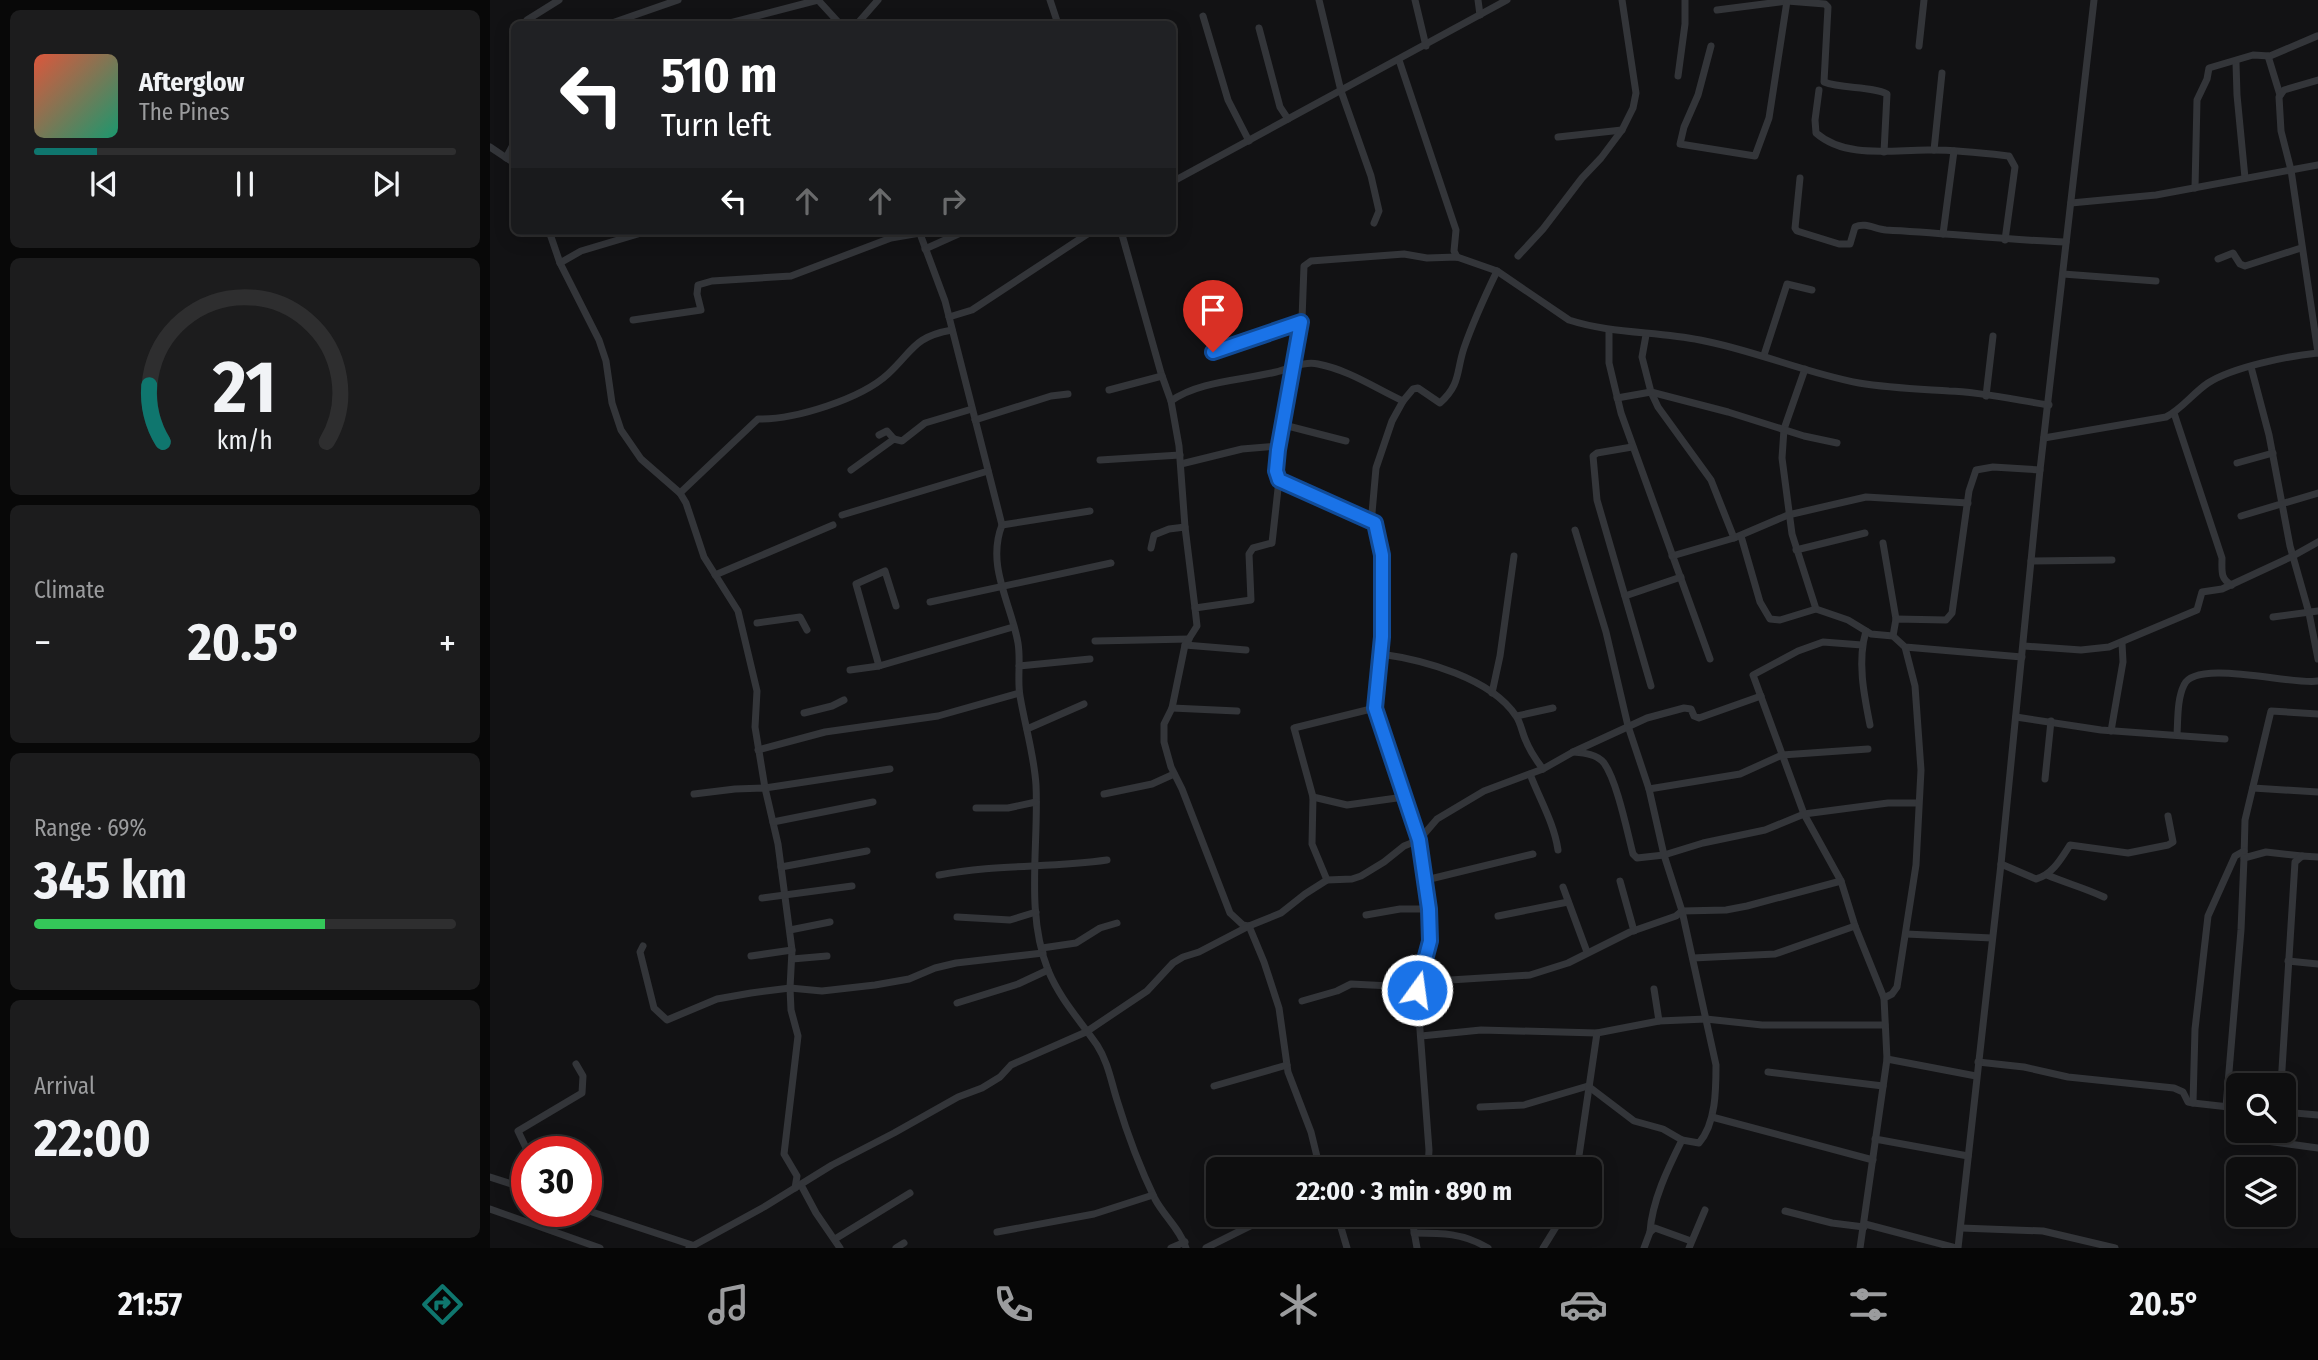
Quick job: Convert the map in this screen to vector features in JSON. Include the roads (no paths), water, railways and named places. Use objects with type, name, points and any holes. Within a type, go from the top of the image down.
[{"type":"street","points":[[527,20],[559,0]]},
{"type":"street","points":[[618,21],[678,0]]},
{"type":"street","points":[[738,21],[818,0],[834,21]]},
{"type":"street","points":[[860,21],[878,0]]},
{"type":"street","points":[[1050,0],[1057,21]]},
{"type":"street","points":[[1320,0],[1340,91],[1371,176],[1379,211],[1374,223]]},
{"type":"street","points":[[1415,0],[1426,46]]},
{"type":"street","points":[[1478,0],[1480,15]]},
{"type":"street","points":[[1176,180],[1507,0]]},
{"type":"street","points":[[1518,256],[1601,158],[1622,130],[1633,108],[1636,93],[1622,0]]},
{"type":"street","points":[[1678,76],[1685,24],[1685,0]]},
{"type":"street","points":[[1919,46],[1924,0]]},
{"type":"street","points":[[1785,1211],[1832,1223],[1865,1225],[1957,1248],[2001,864],[2040,470],[2094,0]]},
{"type":"street","points":[[1711,46],[1698,95],[1680,144],[1755,156],[1769,118],[1787,1]]},
{"type":"street","points":[[1717,10],[1787,1],[1821,3],[1828,7],[1824,82],[1887,93],[1884,152]]},
{"type":"street","points":[[1203,16],[1228,100],[1249,141]]},
{"type":"street","points":[[1259,27],[1280,107],[1288,120]]},
{"type":"street","points":[[2195,188],[2197,100],[2210,68],[2253,55],[2268,56],[2317,36]]},
{"type":"street","points":[[2044,438],[2166,417],[2206,384],[2224,374],[2318,353],[2291,170],[2281,131],[2280,95],[2268,56]]},
{"type":"street","points":[[1399,60],[1456,230],[1454,251],[1457,257]]},
{"type":"street","points":[[2236,63],[2245,178]]},
{"type":"street","points":[[1934,150],[1942,73]]},
{"type":"street","points":[[2280,95],[2284,90],[2318,80]]},
{"type":"street","points":[[1819,90],[1816,133],[1824,140],[1837,145],[1884,152],[1934,150],[2009,156],[2013,161],[2014,174],[2005,240]]},
{"type":"street","points":[[1558,137],[1622,130]]},
{"type":"street","points":[[490,147],[511,161]]},
{"type":"street","points":[[506,158],[511,149]]},
{"type":"street","points":[[1943,234],[1954,151]]},
{"type":"street","points":[[2071,203],[2156,195],[2318,165]]},
{"type":"street","points":[[1800,178],[1794,223],[1797,231],[1847,245],[1850,244],[1857,225],[2005,240],[2066,242]]},
{"type":"street","points":[[551,235],[560,263],[599,340],[606,361],[612,403],[621,430],[641,459],[680,493],[686,503],[704,557],[738,611],[743,626],[757,691],[755,727],[758,750],[781,867],[792,950],[791,1010],[798,1036],[784,1154],[797,1176],[798,1186],[840,1248]]},
{"type":"street","points":[[560,263],[581,251],[635,235]]},
{"type":"street","points":[[633,320],[701,310],[698,285],[712,281],[791,276],[905,235]]},
{"type":"street","points":[[920,235],[949,317],[1002,524],[997,557],[1001,586],[1020,654],[1019,693],[1034,772],[1035,912],[1042,950],[1048,970],[1068,1010],[1104,1058],[1126,1126],[1153,1195],[1185,1245],[1171,1248]]},
{"type":"street","points":[[925,249],[956,235]]},
{"type":"street","points":[[949,317],[972,310],[1086,235]]},
{"type":"street","points":[[1122,235],[1171,401],[1180,459],[1197,626],[1187,642],[1172,708],[1164,724],[1164,742],[1174,774],[1230,913],[1243,925],[1249,926]]},
{"type":"street","points":[[2218,258],[2233,253],[2240,264],[2245,266],[2301,248]]},
{"type":"street","points":[[1195,608],[1251,600],[1249,554],[1253,548],[1272,543],[1279,480],[1276,471],[1279,446],[1301,322],[1304,266],[1311,261],[1391,255],[1457,257],[1497,271],[1569,320],[1609,330],[1700,340],[1857,382],[1913,390],[1950,391],[2049,405]]},
{"type":"street","points":[[1429,1157],[1418,986],[1430,941],[1429,909],[1419,840],[1375,708],[1381,654],[1382,555],[1372,513],[1376,468],[1383,443],[1403,401],[1413,389],[1418,388],[1440,402],[1454,387],[1463,351],[1497,271]]},
{"type":"street","points":[[2063,274],[2156,281]]},
{"type":"street","points":[[1764,355],[1787,284],[1812,290]]},
{"type":"street","points":[[1213,352],[1301,322]]},
{"type":"street","points":[[680,493],[758,419],[785,418],[849,398],[888,374],[916,342],[933,333],[952,330]]},
{"type":"street","points":[[1609,330],[1609,363],[1632,447],[1710,659]]},
{"type":"street","points":[[1646,335],[1642,357],[1651,392],[1658,407],[1711,480],[1737,537],[1760,602],[1770,619],[1780,620],[1816,609],[1848,620],[1866,631],[1893,636],[1905,647],[1915,693],[1921,770],[1916,865],[1898,987],[1884,998]]},
{"type":"street","points":[[1986,396],[1993,336]]},
{"type":"street","points":[[1171,401],[1216,384],[1306,363],[1337,369],[1403,401]]},
{"type":"street","points":[[2251,367],[2273,453],[2293,556],[2309,613],[2318,659]]},
{"type":"street","points":[[1805,369],[1784,429],[1783,458],[1788,515],[1796,550],[1816,609]]},
{"type":"street","points":[[1109,390],[1162,376]]},
{"type":"street","points":[[1617,398],[1651,392],[1838,443]]},
{"type":"street","points":[[975,420],[1051,396],[1068,394]]},
{"type":"street","points":[[879,436],[887,431],[894,439],[902,441],[925,424],[972,409]]},
{"type":"street","points":[[2174,413],[2222,558],[2221,574],[2225,581],[2232,585]]},
{"type":"street","points":[[1284,425],[1346,441]]},
{"type":"street","points":[[851,470],[894,439]]},
{"type":"street","points":[[1100,460],[1180,459],[1279,446]]},
{"type":"street","points":[[1632,447],[1593,456],[1597,500],[1651,686]]},
{"type":"street","points":[[2237,463],[2273,453]]},
{"type":"street","points":[[1896,619],[1946,620],[1952,613],[1968,503],[1976,470],[2040,470]]},
{"type":"street","points":[[842,515],[988,471]]},
{"type":"street","points":[[1279,480],[1375,523]]},
{"type":"street","points":[[2241,516],[2318,494]]},
{"type":"street","points":[[1672,556],[1737,537],[1788,515],[1866,496],[1968,503]]},
{"type":"street","points":[[1002,524],[1090,511]]},
{"type":"street","points":[[715,575],[833,525]]},
{"type":"street","points":[[1151,548],[1154,535],[1160,531],[1185,527]]},
{"type":"street","points":[[1575,530],[1606,632],[1628,726],[1649,789],[1664,855],[1682,911],[1716,1065],[1712,1117],[1699,1143],[1682,1140],[1664,1129],[1634,1121],[1588,1086]]},
{"type":"street","points":[[1796,550],[1864,533]]},
{"type":"street","points":[[2024,646],[2091,650],[2122,643],[2197,610],[2203,592],[2232,585],[2318,541]]},
{"type":"street","points":[[1883,543],[1896,619],[1893,636]]},
{"type":"street","points":[[1492,693],[1499,663],[1514,556]]},
{"type":"street","points":[[2031,561],[2112,560]]},
{"type":"street","points":[[930,602],[1111,563]]},
{"type":"street","points":[[878,666],[856,584],[886,571],[896,606]]},
{"type":"street","points":[[1625,596],[1681,577]]},
{"type":"street","points":[[2273,617],[2318,611]]},
{"type":"street","points":[[757,623],[800,617],[807,630]]},
{"type":"street","points":[[850,670],[878,666],[1013,627]]},
{"type":"street","points":[[1866,631],[1862,645],[1864,694],[1870,724]]},
{"type":"street","points":[[1095,641],[1187,642],[1246,650]]},
{"type":"street","points":[[1860,1248],[1887,1059],[1884,998],[1855,926],[1841,881],[1804,814],[1754,674],[1784,657],[1823,642],[1862,645]]},
{"type":"street","points":[[2111,731],[2123,662],[2122,643]]},
{"type":"street","points":[[1905,647],[2022,657]]},
{"type":"street","points":[[1381,654],[1417,659],[1450,670],[1492,693],[1517,716],[1526,743],[1543,769]]},
{"type":"street","points":[[1019,666],[1090,659]]},
{"type":"street","points":[[2177,734],[2181,696],[2184,683],[2189,679],[2209,674],[2238,673],[2318,681]]},
{"type":"street","points":[[758,750],[825,732],[938,716],[1019,693]]},
{"type":"street","points":[[602,1216],[690,1247],[832,1165],[1000,1077],[1011,1065],[1086,1032],[1147,991],[1173,963],[1281,913],[1327,880],[1361,876],[1404,846],[1419,840],[1437,819],[1484,791],[1543,769],[1573,752],[1658,713],[1684,708],[1691,709],[1694,716],[1699,718],[1761,696]]},
{"type":"street","points":[[804,713],[844,700]]},
{"type":"street","points":[[1027,729],[1084,704]]},
{"type":"street","points":[[1172,708],[1237,711]]},
{"type":"street","points":[[1327,880],[1312,844],[1313,797],[1294,728],[1375,708]]},
{"type":"street","points":[[1517,716],[1553,708]]},
{"type":"street","points":[[2228,1073],[2245,820],[2271,710],[2318,714]]},
{"type":"street","points":[[2016,717],[2111,731],[2225,739]]},
{"type":"street","points":[[2045,779],[2051,721]]},
{"type":"street","points":[[1649,789],[1740,774],[1782,755],[1868,748]]},
{"type":"street","points":[[1573,752],[1589,754],[1604,763],[1633,854],[1637,858],[1664,855],[1703,843],[1765,830],[1804,814],[1877,804],[1918,803]]},
{"type":"street","points":[[694,793],[765,788],[890,769]]},
{"type":"street","points":[[1104,794],[1152,784],[1174,774]]},
{"type":"street","points":[[1530,774],[1552,822],[1558,850]]},
{"type":"street","points":[[2253,788],[2318,792]]},
{"type":"street","points":[[1313,797],[1347,805],[1404,797]]},
{"type":"street","points":[[773,822],[873,802]]},
{"type":"street","points":[[975,808],[1008,808],[1036,802]]},
{"type":"street","points":[[2001,864],[2036,880],[2047,875],[2070,845],[2128,853],[2168,845],[2173,842],[2168,816]]},
{"type":"street","points":[[781,867],[867,851]]},
{"type":"street","points":[[2193,1104],[2195,1029],[2208,916],[2235,856],[2266,852],[2318,857]]},
{"type":"street","points":[[1426,880],[1534,854]]},
{"type":"street","points":[[2282,1073],[2295,862],[2302,856]]},
{"type":"street","points":[[939,875],[966,869],[1009,865],[1036,867],[1107,860]]},
{"type":"street","points":[[2047,875],[2104,897]]},
{"type":"street","points":[[1620,881],[1634,931]]},
{"type":"street","points":[[1302,1001],[1351,984],[1418,986],[1530,975],[1568,963],[1587,952],[1676,916],[1682,911],[1726,910],[1841,881]]},
{"type":"street","points":[[762,898],[852,886]]},
{"type":"street","points":[[1563,887],[1587,952]]},
{"type":"street","points":[[1497,916],[1568,902]]},
{"type":"street","points":[[1366,915],[1400,909],[1429,909]]},
{"type":"street","points":[[957,917],[1010,920],[1035,912]]},
{"type":"street","points":[[790,930],[830,922]]},
{"type":"street","points":[[643,946],[640,952],[654,1008],[667,1020],[717,999],[790,988],[822,990],[909,979],[956,963],[1076,943],[1100,928],[1117,923]]},
{"type":"street","points":[[1249,926],[1279,1008],[1287,1065],[1317,1157]]},
{"type":"street","points":[[1693,958],[1775,954],[1855,926]]},
{"type":"street","points":[[1906,934],[1992,938]]},
{"type":"street","points":[[751,956],[792,950]]},
{"type":"street","points":[[792,959],[827,956]]},
{"type":"street","points":[[2288,961],[2318,964]]},
{"type":"street","points":[[957,1003],[1018,984],[1048,970]]},
{"type":"street","points":[[1654,989],[1659,1021]]},
{"type":"street","points":[[1421,1036],[1481,1030],[1597,1033],[1659,1021],[1706,1019],[1762,1024],[1885,1025]]},
{"type":"street","points":[[1579,1157],[1597,1033]]},
{"type":"street","points":[[1887,1059],[1976,1076]]},
{"type":"street","points":[[1978,1062],[2024,1067],[2068,1077],[2174,1088],[2183,1092],[2193,1104],[2226,1107]]},
{"type":"street","points":[[520,1136],[518,1131],[582,1093],[583,1076],[576,1064]]},
{"type":"street","points":[[1214,1086],[1287,1065]]},
{"type":"street","points":[[1768,1072],[1883,1086]]},
{"type":"street","points":[[1480,1107],[1524,1105],[1588,1086]]},
{"type":"street","points":[[2296,1113],[2318,1115]]},
{"type":"street","points":[[1712,1117],[1873,1160]]},
{"type":"street","points":[[1875,1139],[1968,1156]]},
{"type":"street","points":[[1644,1248],[1659,1195],[1682,1140]]},
{"type":"street","points":[[2281,1143],[2318,1148]]},
{"type":"street","points":[[490,1177],[511,1184]]},
{"type":"street","points":[[835,1239],[910,1192]]},
{"type":"street","points":[[998,1232],[1094,1214],[1153,1195]]},
{"type":"street","points":[[490,1209],[600,1248]]},
{"type":"street","points":[[1650,1233],[1655,1228],[1690,1245],[1705,1210]]},
{"type":"street","points":[[1206,1248],[1248,1227]]},
{"type":"street","points":[[1340,1227],[1347,1248]]},
{"type":"street","points":[[1413,1227],[1417,1248]]},
{"type":"street","points":[[1543,1248],[1556,1227]]},
{"type":"street","points":[[1961,1228],[2043,1231],[2116,1248]]},
{"type":"street","points":[[1414,1233],[1457,1234],[1472,1238],[1488,1248]]},
{"type":"street","points":[[896,1248],[904,1243]]}]
